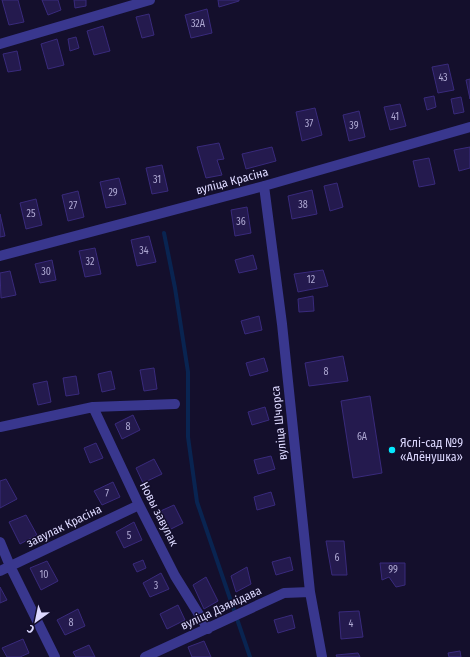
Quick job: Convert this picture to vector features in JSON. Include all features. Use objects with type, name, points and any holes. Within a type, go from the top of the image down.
[{"type":"street","points":[[0,44],[150,0]]},
{"type":"street","name":"вуліца Красіна","points":[[0,256],[264,186],[470,127]]},
{"type":"street","name":"вуліца Шчорса","points":[[264,186],[282,324],[310,592],[322,657]]},
{"type":"street","points":[[0,427],[93,407],[175,404]]},
{"type":"street","name":"Новы завулак","points":[[93,407],[139,505],[175,576],[208,629]]},
{"type":"street","name":"завулак Красіна","points":[[0,571],[139,505]]},
{"type":"street","points":[[0,542],[10,566],[55,657]]},
{"type":"street","name":"вуліца Дзямідава","points":[[145,657],[284,593],[310,592]]},
{"type":"building","points":[[2,0],[18,0],[24,22],[9,25]]},
{"type":"building","points":[[42,0],[58,0],[61,10],[48,15]]},
{"type":"building","points":[[74,0],[86,0],[86,6],[75,8]]},
{"type":"building","points":[[218,0],[239,0],[239,1],[219,7]]},
{"type":"building","points":[[207,9],[212,33],[191,38],[185,15]]},
{"type":"building","points":[[149,14],[154,35],[142,38],[136,17]]},
{"type":"building","points":[[103,26],[110,51],[94,55],[87,31]]},
{"type":"building","points":[[76,37],[79,48],[70,51],[68,39]]},
{"type":"building","points":[[57,39],[64,65],[48,69],[41,44]]},
{"type":"building","points":[[17,51],[21,70],[8,72],[3,54]]},
{"type":"building","points":[[448,64],[454,90],[438,93],[432,67]]},
{"type":"building","points":[[470,79],[470,99],[466,80]]},
{"type":"building","points":[[434,96],[436,107],[427,110],[424,98]]},
{"type":"building","points":[[461,97],[464,112],[454,114],[451,99]]},
{"type":"building","points":[[400,104],[406,126],[390,130],[384,107]]},
{"type":"building","points":[[315,108],[322,135],[302,141],[296,112]]},
{"type":"building","points":[[359,111],[365,137],[349,141],[343,115]]},
{"type":"building","points":[[219,143],[224,159],[217,160],[222,175],[206,178],[197,147]]},
{"type":"building","points":[[272,147],[276,161],[246,169],[242,154]]},
{"type":"building","points":[[470,147],[470,168],[459,171],[454,150]]},
{"type":"building","points":[[429,158],[435,184],[419,187],[413,161]]},
{"type":"building","points":[[162,165],[168,191],[152,194],[146,168]]},
{"type":"building","points":[[119,178],[126,204],[106,208],[100,182]]},
{"type":"building","points":[[337,183],[343,207],[330,211],[324,186]]},
{"type":"building","points":[[312,190],[317,214],[292,219],[288,196]]},
{"type":"building","points":[[78,191],[84,217],[68,221],[62,195]]},
{"type":"building","points":[[36,199],[42,225],[26,229],[20,203]]},
{"type":"building","points":[[247,207],[251,233],[235,236],[231,210]]},
{"type":"building","points":[[0,214],[5,236],[0,237]]},
{"type":"building","points":[[149,236],[156,262],[137,266],[131,240]]},
{"type":"building","points":[[95,248],[101,274],[85,277],[79,251]]},
{"type":"building","points":[[253,255],[257,269],[239,273],[235,260]]},
{"type":"building","points":[[52,260],[56,280],[40,283],[35,264]]},
{"type":"building","points":[[323,270],[328,286],[298,292],[294,274]]},
{"type":"building","points":[[10,271],[16,295],[1,298],[0,273]]},
{"type":"building","points":[[313,296],[314,311],[299,312],[298,299]]},
{"type":"building","points":[[259,316],[262,330],[245,334],[241,321]]},
{"type":"building","points":[[343,356],[348,381],[309,386],[305,363]]},
{"type":"building","points":[[264,358],[268,371],[250,376],[246,363]]},
{"type":"building","points":[[154,368],[157,389],[144,391],[140,370]]},
{"type":"building","points":[[111,371],[115,389],[102,392],[98,374]]},
{"type":"building","points":[[76,376],[79,394],[66,396],[63,378]]},
{"type":"building","points":[[47,381],[51,402],[38,405],[33,384]]},
{"type":"building","points":[[370,396],[382,473],[353,478],[341,401]]},
{"type":"building","points":[[265,407],[269,420],[252,425],[248,412]]},
{"type":"building","points":[[133,415],[140,430],[122,439],[115,424]]},
{"type":"building","points":[[96,443],[103,458],[90,463],[84,448]]},
{"type":"building","points":[[271,456],[275,469],[258,474],[254,460]]},
{"type":"building","points":[[154,459],[162,474],[143,483],[136,468]]},
{"type":"building","points":[[6,479],[17,499],[0,508],[0,481]]},
{"type":"building","points":[[113,482],[120,497],[102,505],[94,491]]},
{"type":"building","points":[[271,492],[275,505],[257,510],[254,497]]},
{"type":"building","points":[[174,505],[183,523],[165,532],[156,513]]},
{"type":"building","points":[[26,515],[37,535],[20,544],[9,522]]},
{"type":"building","points":[[134,522],[142,540],[124,548],[116,532]]},
{"type":"building","points":[[326,541],[344,541],[347,575],[332,575]]},
{"type":"building","points":[[290,557],[293,570],[276,575],[272,562]]},
{"type":"building","points":[[143,560],[146,568],[137,572],[133,564]]},
{"type":"building","points":[[47,561],[58,581],[41,590],[30,568]]},
{"type":"building","points":[[380,563],[405,563],[405,585],[396,587],[389,577],[382,580]]},
{"type":"building","points":[[247,567],[251,584],[236,592],[231,576]]},
{"type":"building","points":[[161,573],[169,589],[150,597],[143,583]]},
{"type":"building","points":[[206,577],[218,601],[204,609],[193,585]]},
{"type":"building","points":[[0,587],[7,600],[0,603]]},
{"type":"building","points":[[178,605],[185,620],[167,629],[160,614]]},
{"type":"building","points":[[78,609],[85,626],[65,635],[57,620]]},
{"type":"building","points":[[359,611],[363,637],[341,639],[339,612]]},
{"type":"building","points":[[292,615],[295,628],[278,633],[274,620]]},
{"type":"building","points":[[23,639],[29,653],[20,657],[7,657],[2,648]]},
{"type":"building","points":[[204,641],[211,657],[192,657],[188,647]]},
{"type":"building","points":[[89,645],[95,657],[76,657],[73,652]]},
{"type":"building","points":[[460,651],[461,657],[449,657],[448,653]]},
{"type":"building","points":[[358,653],[360,657],[337,657],[336,655]]},
{"type":"waterway","points":[[164,233],[175,288],[188,372],[188,437],[197,502],[250,657]]},
{"type":"place","name":"Яслі-сад №9 «Алёнушка»","points":[[392,450]]}]
